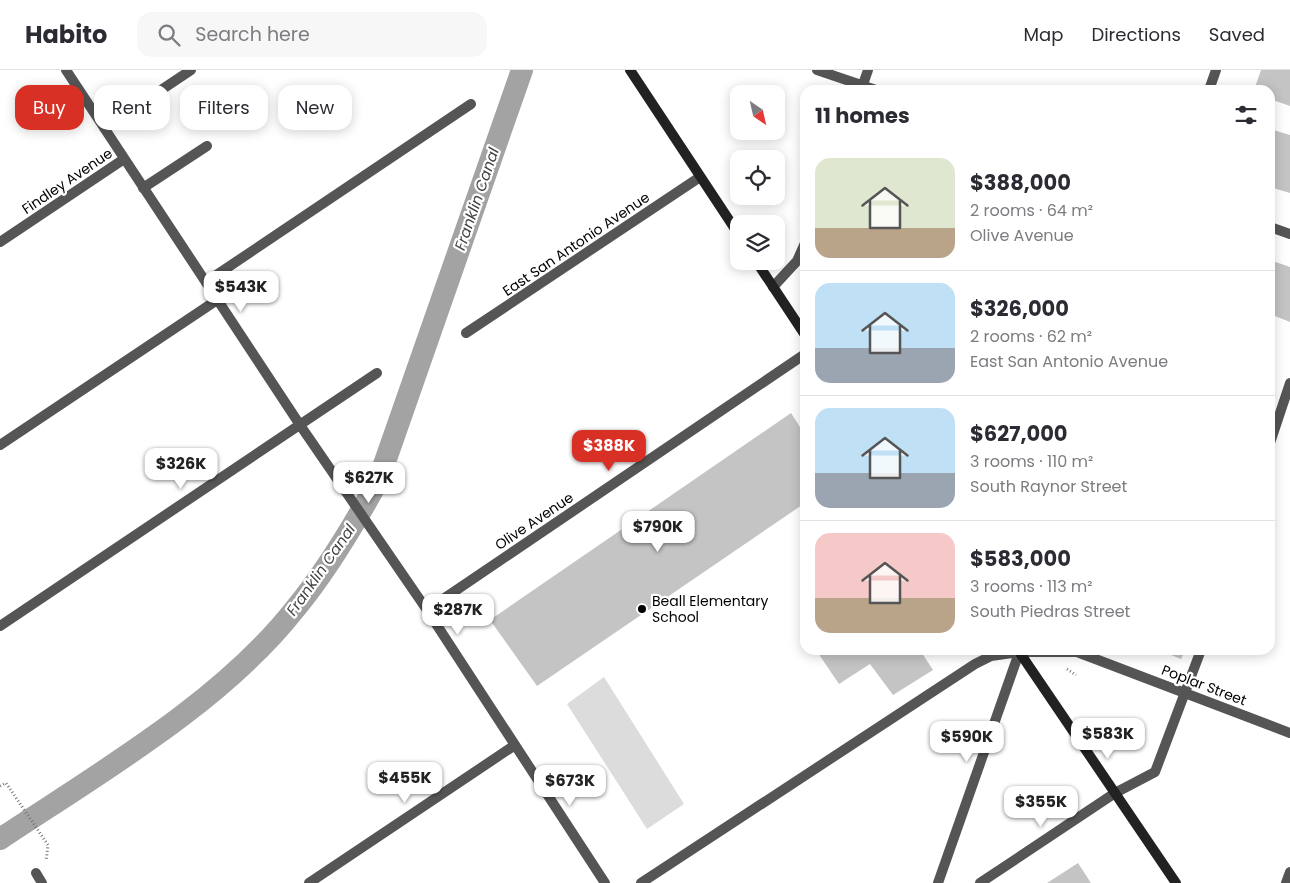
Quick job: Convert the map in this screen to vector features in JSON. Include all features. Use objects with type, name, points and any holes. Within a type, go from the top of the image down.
[{"type":"main road","points":[[630,70],[730,222]]},
{"type":"main road","points":[[762,270],[800,327]]},
{"type":"main road","points":[[1022,655],[1176,883]]},
{"type":"street","points":[[66,70],[94,113]]},
{"type":"street","name":"Findley Avenue","points":[[168,85],[191,70]]},
{"type":"street","points":[[818,70],[854,85]]},
{"type":"street","points":[[862,85],[868,70]]},
{"type":"street","points":[[1211,85],[1216,70]]},
{"type":"street","points":[[206,282],[471,104]]},
{"type":"street","points":[[105,130],[300,425],[427,610],[605,883]]},
{"type":"street","points":[[143,188],[207,146]]},
{"type":"street","name":"Findley Avenue","points":[[0,242],[124,159]]},
{"type":"street","name":"East San Antonio Avenue","points":[[466,333],[700,177]]},
{"type":"street","points":[[1275,229],[1290,234]]},
{"type":"street","points":[[774,287],[797,261],[800,254]]},
{"type":"street","points":[[0,445],[217,300]]},
{"type":"street","name":"Olive Avenue","points":[[427,610],[800,357]]},
{"type":"street","points":[[0,626],[376,373]]},
{"type":"street","points":[[1275,428],[1290,382]]},
{"type":"street","name":"Poplar Street","points":[[641,883],[975,664],[997,655]]},
{"type":"street","points":[[938,883],[1018,655]]},
{"type":"street","name":"Poplar Street","points":[[1085,655],[1290,733]]},
{"type":"street","points":[[980,883],[1115,793],[1155,772],[1187,694],[1199,655]]},
{"type":"street","points":[[309,883],[515,746]]},
{"type":"street","points":[[1286,883],[1290,872]]},
{"type":"street","points":[[36,873],[42,883]]},
{"type":"path","points":[[1062,668],[1066,668],[1076,675]]},
{"type":"path","points":[[0,786],[6,783],[48,845]]},
{"type":"shaded area","points":[[604,677],[684,804],[647,829],[567,704]]},
{"type":"building","points":[[1261,70],[1290,70],[1290,106],[1275,101],[1275,85],[1256,85]]},
{"type":"building","points":[[1275,130],[1290,135],[1290,193],[1275,188]]},
{"type":"building","points":[[1275,262],[1290,267],[1290,322],[1275,316]]},
{"type":"building","points":[[791,413],[800,427],[800,506],[537,686],[490,620]]},
{"type":"building","points":[[819,655],[923,655],[933,670],[893,695],[870,664],[839,684]]},
{"type":"building","points":[[1171,655],[1183,655],[1181,659]]},
{"type":"building","points":[[1078,863],[1091,883],[1047,883]]},
{"type":"waterway","name":"Franklin Canal","points":[[0,839],[157,734],[232,675],[265,643],[295,609],[329,562],[379,479],[522,70]]},
{"type":"place","name":"Beall Elementary School","points":[[642,609]]}]
